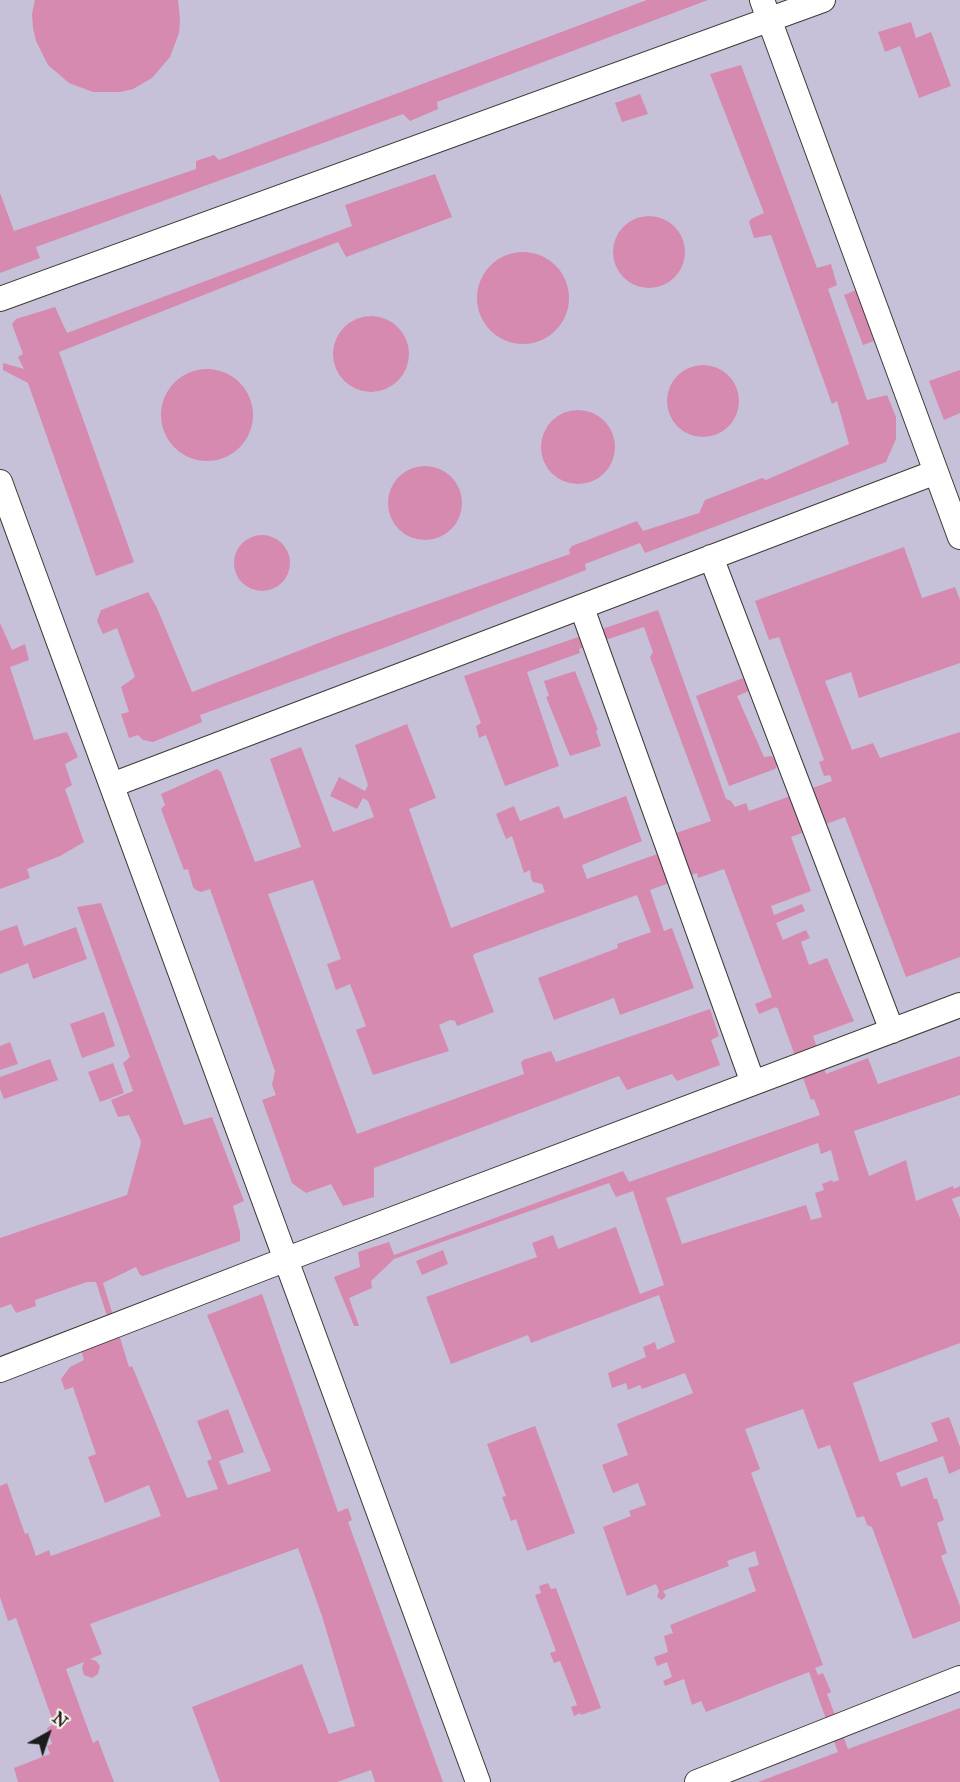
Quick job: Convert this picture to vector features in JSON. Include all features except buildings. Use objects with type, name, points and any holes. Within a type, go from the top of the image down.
[{"type":"lane","points":[[0,299],[766,10],[823,0]]},
{"type":"lane","points":[[766,10],[960,537]]},
{"type":"lane","points":[[112,785],[582,608],[936,471]]},
{"type":"lane","points":[[0,482],[478,1782]]},
{"type":"lane","points":[[711,557],[892,1031]]},
{"type":"lane","points":[[582,608],[753,1083]]},
{"type":"lane","points":[[0,1370],[960,1005]]},
{"type":"lane","points":[[697,1782],[960,1678]]},
{"type":"shaded area","points":[[0,0],[960,0],[960,1782],[0,1782]]}]
